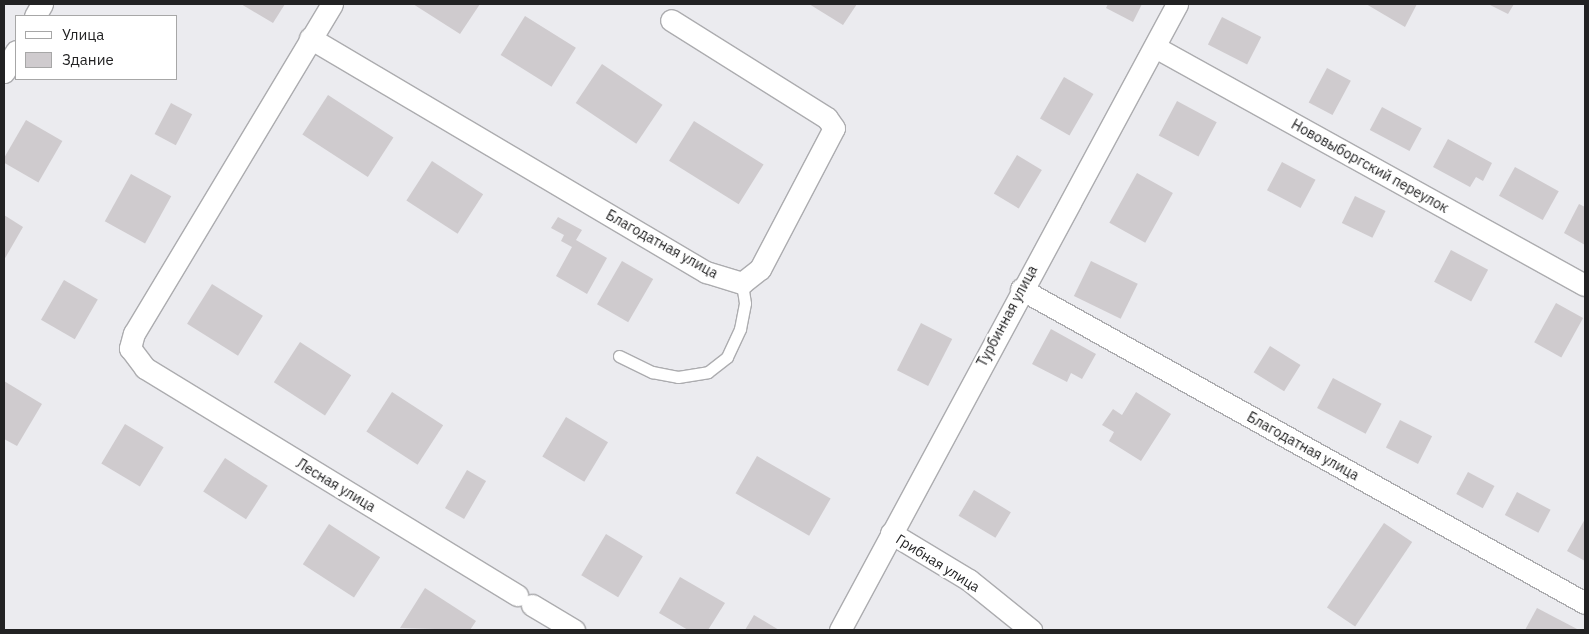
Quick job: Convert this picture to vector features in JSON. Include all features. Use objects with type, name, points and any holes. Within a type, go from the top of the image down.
[{"type":"street","points":[[36,15],[42,4]]},
{"type":"street","points":[[310,38],[332,4]]},
{"type":"street","name":"Турбинная улица","points":[[840,630],[1021,289],[1177,4]]},
{"type":"street","points":[[671,20],[827,118],[834,128],[760,269],[742,283]]},
{"type":"street","name":"Благодатная улица","points":[[310,38],[706,272],[742,283]]},
{"type":"street","name":"Лесная улица","points":[[310,38],[134,333],[130,348],[136,359],[156,374],[574,630]]},
{"type":"street","name":"Нововыборгский переулок","points":[[1155,47],[1585,285]]},
{"type":"street","points":[[4,72],[15,54]]},
{"type":"street","name":"Благодатная улица","points":[[1021,289],[1585,603]]},
{"type":"street","name":"Грибная улица","points":[[891,533],[969,580],[1031,630]]},
{"type":"lane","points":[[619,356],[652,372],[678,377],[708,372],[727,357],[740,329],[745,303],[742,283]]},
{"type":"building","points":[[241,4],[285,4],[273,23]]},
{"type":"building","points":[[413,4],[480,4],[460,34]]},
{"type":"building","points":[[809,4],[857,4],[843,25]]},
{"type":"building","points":[[1108,4],[1142,4],[1133,22],[1106,8]]},
{"type":"building","points":[[1366,4],[1417,4],[1405,27]]},
{"type":"building","points":[[1488,4],[1514,4],[1508,14]]},
{"type":"building","points":[[525,16],[576,48],[552,87],[501,55]]},
{"type":"building","points":[[1222,17],[1261,37],[1247,65],[1208,45]]},
{"type":"building","points":[[602,64],[663,105],[636,144],[576,103]]},
{"type":"building","points":[[1327,68],[1351,81],[1333,115],[1309,102]]},
{"type":"building","points":[[1064,77],[1093,94],[1069,136],[1040,119]]},
{"type":"building","points":[[328,95],[393,137],[368,177],[302,134]]},
{"type":"building","points":[[1177,101],[1217,122],[1198,157],[1159,135]]},
{"type":"building","points":[[171,103],[192,114],[176,145],[155,134]]},
{"type":"building","points":[[1382,107],[1422,128],[1410,151],[1370,130]]},
{"type":"building","points":[[26,120],[62,141],[38,183],[4,163],[4,158]]},
{"type":"building","points":[[694,121],[764,164],[739,204],[669,161]]},
{"type":"building","points":[[1448,139],[1492,163],[1483,181],[1476,177],[1470,187],[1433,167]]},
{"type":"building","points":[[1017,155],[1042,170],[1019,209],[994,194]]},
{"type":"building","points":[[432,161],[483,194],[458,234],[406,200]]},
{"type":"building","points":[[1282,162],[1316,180],[1301,208],[1267,190]]},
{"type":"building","points":[[1515,167],[1559,191],[1543,220],[1499,196]]},
{"type":"building","points":[[1137,173],[1173,193],[1145,243],[1109,223]]},
{"type":"building","points":[[131,174],[171,196],[145,244],[105,221]]},
{"type":"building","points":[[1355,196],[1386,211],[1372,238],[1342,223]]},
{"type":"building","points":[[1579,204],[1585,207],[1585,245],[1564,233]]},
{"type":"building","points":[[4,215],[23,227],[4,260]]},
{"type":"building","points":[[558,217],[582,230],[576,240],[607,258],[587,294],[556,276],[572,247],[561,241],[564,235],[551,228]]},
{"type":"building","points":[[1451,250],[1488,270],[1471,302],[1434,282]]},
{"type":"building","points":[[622,261],[653,279],[628,322],[597,304]]},
{"type":"building","points":[[1091,261],[1138,284],[1121,319],[1074,296]]},
{"type":"building","points":[[64,280],[98,300],[75,339],[41,320]]},
{"type":"building","points":[[212,284],[263,316],[238,356],[187,324]]},
{"type":"building","points":[[1556,303],[1583,318],[1561,357],[1534,342]]},
{"type":"building","points":[[921,323],[952,339],[928,386],[897,370]]},
{"type":"building","points":[[1051,329],[1096,354],[1082,379],[1071,373],[1067,382],[1032,364]]},
{"type":"building","points":[[300,342],[351,375],[325,415],[274,382]]},
{"type":"building","points":[[1270,346],[1301,365],[1284,391],[1254,372]]},
{"type":"building","points":[[1333,378],[1382,404],[1366,434],[1317,408]]},
{"type":"building","points":[[4,381],[42,404],[17,446],[4,439]]},
{"type":"building","points":[[392,392],[443,425],[418,465],[366,431]]},
{"type":"building","points":[[1136,392],[1171,414],[1141,461],[1109,441],[1114,432],[1102,425],[1113,409],[1122,415]]},
{"type":"building","points":[[566,417],[608,442],[584,482],[542,456]]},
{"type":"building","points":[[1400,420],[1432,436],[1418,464],[1386,448]]},
{"type":"building","points":[[125,424],[164,447],[140,487],[101,463]]},
{"type":"building","points":[[757,456],[831,499],[809,536],[736,493]]},
{"type":"building","points":[[225,458],[268,486],[246,519],[203,492]]},
{"type":"building","points":[[467,470],[486,481],[464,519],[445,508]]},
{"type":"building","points":[[1468,472],[1494,486],[1483,508],[1456,494]]},
{"type":"building","points":[[974,490],[1011,512],[995,538],[959,516]]},
{"type":"building","points":[[1517,492],[1551,510],[1538,533],[1505,515]]},
{"type":"building","points":[[1585,519],[1585,561],[1567,551]]},
{"type":"building","points":[[1384,523],[1412,542],[1355,627],[1327,608]]},
{"type":"building","points":[[329,524],[380,557],[354,597],[303,564]]},
{"type":"building","points":[[606,534],[643,556],[618,597],[581,575]]},
{"type":"building","points":[[680,577],[725,603],[708,630],[688,630],[659,613]]},
{"type":"building","points":[[425,588],[476,621],[470,630],[400,628]]},
{"type":"building","points":[[1537,608],[1579,630],[1525,630]]},
{"type":"building","points":[[754,615],[779,630],[745,630]]}]
